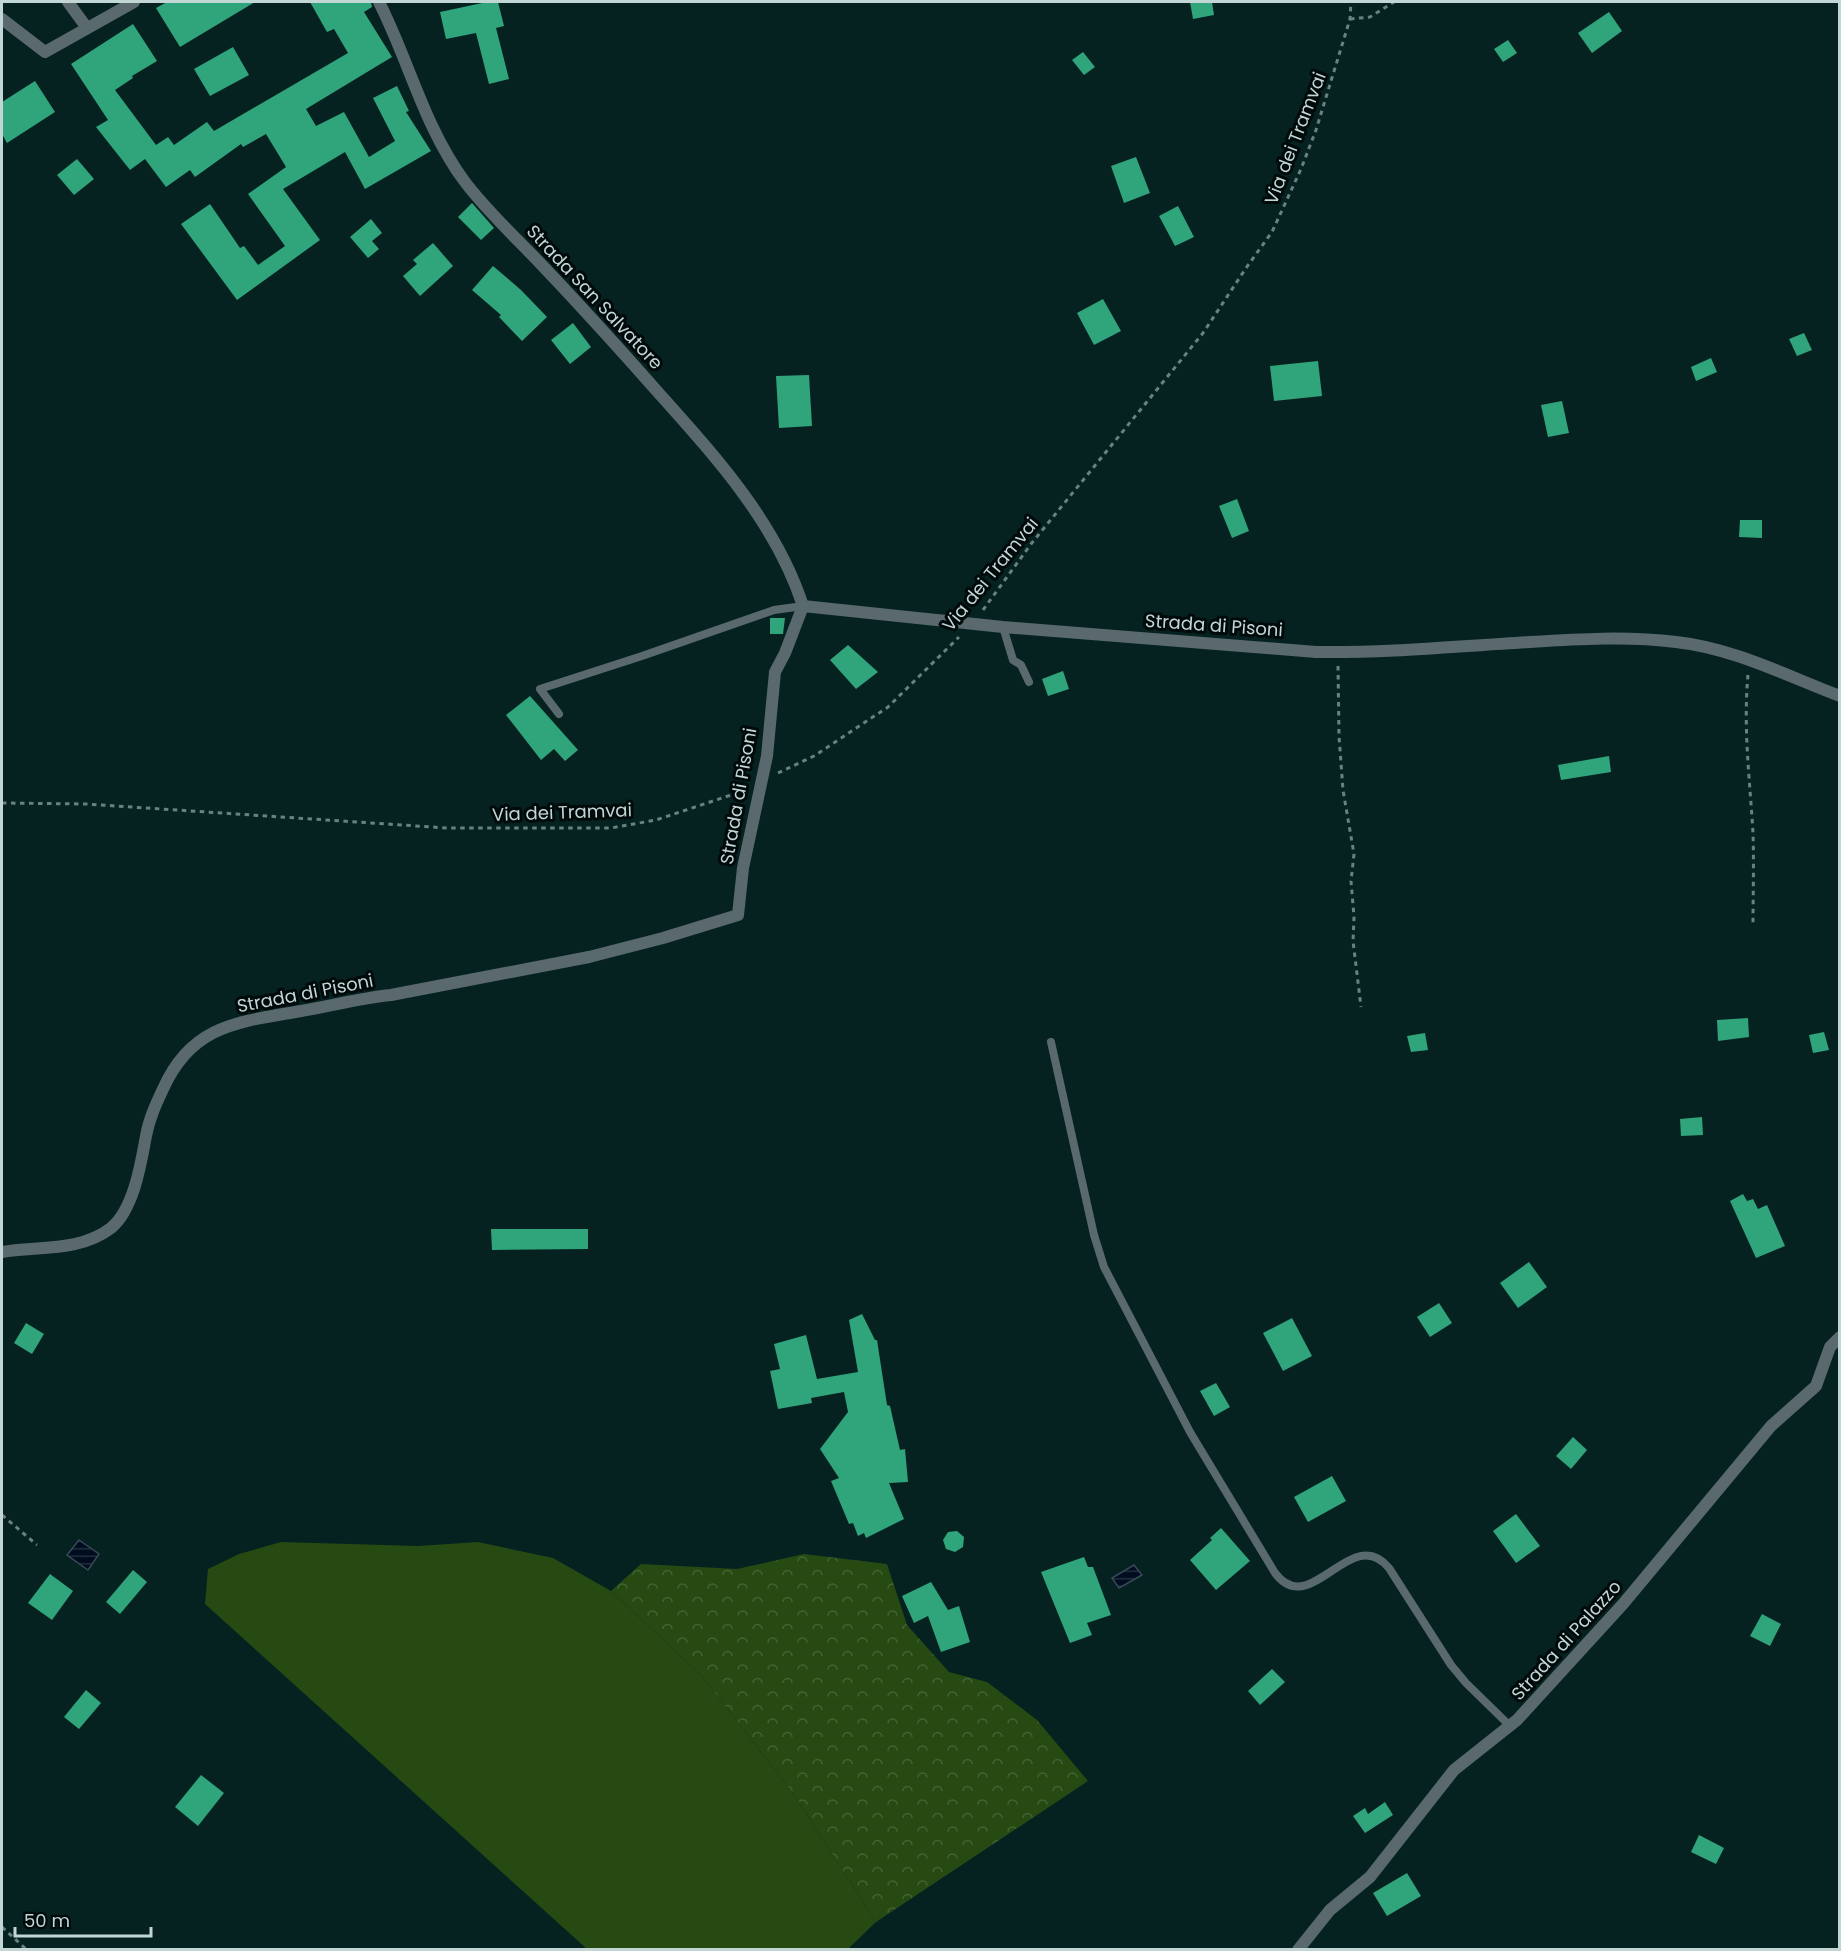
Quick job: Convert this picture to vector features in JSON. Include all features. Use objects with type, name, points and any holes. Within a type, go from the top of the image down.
[{"type":"street","points":[[68,2],[87,28]]},
{"type":"street","points":[[2,20],[45,52],[134,2]]},
{"type":"street","name":"Strada San Salvatore","points":[[379,2],[395,34],[434,129],[456,169],[486,206],[582,307],[693,431],[741,490],[764,522],[782,553],[803,606]]},
{"type":"street","name":"Strada di Pisoni","points":[[2,1252],[78,1243],[101,1233],[115,1223],[125,1208],[138,1177],[150,1121],[169,1076],[183,1055],[197,1042],[211,1034],[240,1022],[264,1017],[589,957],[738,915],[743,868],[767,756],[775,672],[803,606],[1003,627],[1336,652],[1576,639],[1677,642],[1700,646],[1752,662],[1839,696]]},
{"type":"street","name":"Strada di Palazzo","points":[[1298,1950],[1330,1911],[1370,1877],[1454,1770],[1510,1726],[1623,1604],[1771,1426],[1816,1386],[1830,1347],[1839,1337]]},
{"type":"lane","points":[[559,714],[540,689],[774,610],[803,606]]},
{"type":"lane","points":[[1003,627],[1013,660],[1021,665],[1029,682]]},
{"type":"lane","points":[[1051,1042],[1091,1222],[1104,1268],[1190,1432],[1275,1573],[1285,1584],[1299,1587],[1311,1583],[1359,1556],[1372,1554],[1379,1557],[1389,1568],[1458,1674],[1510,1726]]},
{"type":"path","name":"Via dei Tramvai","points":[[2,803],[86,804],[447,828],[611,828],[656,820],[760,786],[777,774],[814,756],[888,707],[974,623],[1031,544],[1203,333],[1272,232],[1302,169],[1350,19],[1351,2]]},
{"type":"path","points":[[1350,19],[1370,17],[1394,2]]},
{"type":"path","points":[[1336,652],[1343,790],[1354,854],[1351,881],[1353,941],[1361,1007]]},
{"type":"path","points":[[1752,662],[1746,697],[1753,835],[1753,926]]},
{"type":"path","points":[[2,1515],[37,1545]]},
{"type":"path","points":[[2,1927],[27,1950]]},
{"type":"green space","points":[[281,1542],[418,1546],[478,1542],[553,1558],[611,1591],[701,1675],[793,1793],[876,1922],[848,1949],[587,1949],[205,1604],[208,1569],[239,1554]]},
{"type":"green space","points":[[804,1554],[887,1564],[907,1625],[949,1672],[987,1682],[1037,1720],[1088,1781],[876,1922],[793,1793],[701,1675],[611,1591],[641,1564],[737,1569]]},
{"type":"water","points":[[79,1540],[99,1554],[88,1570],[67,1555]]},
{"type":"water","points":[[1134,1565],[1142,1575],[1119,1588],[1112,1578]]},
{"type":"building","points":[[167,2],[255,2],[180,47],[156,8]]},
{"type":"building","points":[[310,2],[371,2],[372,7],[364,12],[392,57],[306,109],[316,126],[344,112],[369,157],[395,141],[373,98],[397,86],[409,111],[406,112],[431,151],[365,189],[345,152],[283,189],[320,240],[237,300],[181,224],[210,204],[240,248],[244,246],[258,265],[285,246],[248,194],[286,167],[266,134],[243,147],[241,144],[195,177],[190,170],[166,187],[145,159],[130,170],[96,127],[108,120],[71,64],[133,24],[157,61],[132,76],[133,78],[115,90],[156,145],[168,137],[174,145],[207,122],[214,131],[348,53],[334,29],[327,32]]},
{"type":"building","points":[[487,2],[498,2],[504,26],[496,28],[509,79],[489,84],[476,33],[446,39],[440,12]]},
{"type":"building","points":[[1190,2],[1212,2],[1214,15],[1193,19]]},
{"type":"building","points":[[1609,12],[1622,31],[1592,53],[1578,33]]},
{"type":"building","points":[[1508,40],[1517,53],[1503,62],[1494,49]]},
{"type":"building","points":[[233,47],[249,75],[210,96],[194,69]]},
{"type":"building","points":[[1083,52],[1095,67],[1084,75],[1072,60]]},
{"type":"building","points":[[35,81],[55,112],[7,143],[2,134],[2,102]]},
{"type":"building","points":[[1136,157],[1150,193],[1124,203],[1111,166]]},
{"type":"building","points":[[77,159],[94,179],[74,195],[57,175]]},
{"type":"building","points":[[472,203],[494,228],[481,240],[458,217]]},
{"type":"building","points":[[1178,206],[1194,237],[1175,246],[1159,216]]},
{"type":"building","points":[[371,219],[382,233],[372,241],[379,249],[368,258],[350,237]]},
{"type":"building","points":[[433,243],[453,266],[420,296],[403,276],[417,264],[413,260]]},
{"type":"building","points":[[493,266],[547,317],[522,341],[499,317],[501,315],[472,290]]},
{"type":"building","points":[[1103,299],[1121,331],[1094,345],[1077,313]]},
{"type":"building","points":[[573,323],[591,347],[570,364],[551,340]]},
{"type":"building","points":[[1804,333],[1812,350],[1797,356],[1789,339]]},
{"type":"building","points":[[1711,358],[1717,372],[1696,381],[1691,367]]},
{"type":"building","points":[[1318,361],[1322,396],[1274,401],[1270,366]]},
{"type":"building","points":[[809,375],[812,426],[779,428],[776,376]]},
{"type":"building","points":[[1562,401],[1569,433],[1548,437],[1541,405]]},
{"type":"building","points":[[1237,499],[1249,531],[1232,538],[1219,506]]},
{"type":"building","points":[[1740,520],[1762,520],[1762,538],[1739,537]]},
{"type":"building","points":[[770,618],[785,618],[783,634],[770,634]]},
{"type":"building","points":[[848,645],[878,672],[856,689],[830,660]]},
{"type":"building","points":[[1063,671],[1069,689],[1048,696],[1042,679]]},
{"type":"building","points":[[530,696],[578,750],[565,761],[554,749],[541,760],[506,715]]},
{"type":"building","points":[[1609,756],[1611,772],[1561,780],[1558,765]]},
{"type":"building","points":[[1748,1018],[1749,1037],[1718,1041],[1717,1020]]},
{"type":"building","points":[[1824,1032],[1829,1050],[1813,1053],[1809,1035]]},
{"type":"building","points":[[1425,1033],[1428,1050],[1411,1052],[1407,1036]]},
{"type":"building","points":[[1702,1117],[1703,1135],[1681,1136],[1680,1119]]},
{"type":"building","points":[[1743,1194],[1747,1201],[1753,1199],[1758,1209],[1767,1205],[1785,1246],[1756,1258],[1730,1201]]},
{"type":"building","points":[[491,1229],[588,1229],[588,1249],[492,1250]]},
{"type":"building","points":[[1529,1262],[1547,1287],[1518,1308],[1500,1283]]},
{"type":"building","points":[[1439,1303],[1452,1323],[1430,1337],[1417,1317]]},
{"type":"building","points":[[862,1314],[877,1340],[887,1405],[890,1406],[900,1450],[905,1449],[908,1482],[889,1483],[904,1519],[866,1538],[864,1533],[858,1536],[853,1523],[849,1524],[831,1481],[839,1478],[820,1449],[848,1412],[844,1392],[811,1398],[812,1403],[778,1409],[770,1371],[780,1369],[774,1344],[806,1335],[817,1379],[858,1372],[849,1320]]},
{"type":"building","points":[[1292,1318],[1312,1356],[1283,1371],[1263,1333]]},
{"type":"building","points":[[26,1323],[44,1334],[32,1354],[14,1343]]},
{"type":"building","points":[[1216,1383],[1230,1407],[1214,1416],[1200,1391]]},
{"type":"building","points":[[1573,1437],[1587,1450],[1571,1469],[1556,1456]]},
{"type":"building","points":[[1332,1476],[1346,1501],[1308,1522],[1294,1497]]},
{"type":"building","points":[[1516,1514],[1540,1546],[1516,1563],[1493,1531]]},
{"type":"building","points":[[1221,1528],[1250,1561],[1216,1590],[1190,1560],[1212,1540],[1210,1538]]},
{"type":"building","points":[[957,1531],[964,1537],[963,1547],[955,1552],[946,1549],[943,1540],[948,1532]]},
{"type":"building","points":[[1084,1557],[1088,1567],[1093,1567],[1111,1615],[1087,1623],[1092,1635],[1070,1643],[1041,1572]]},
{"type":"building","points":[[133,1570],[147,1582],[120,1614],[106,1602]]},
{"type":"building","points":[[50,1574],[73,1591],[52,1620],[28,1603]]},
{"type":"building","points":[[931,1582],[948,1610],[959,1606],[970,1642],[941,1652],[928,1616],[914,1623],[902,1596]]},
{"type":"building","points":[[1762,1614],[1781,1624],[1770,1646],[1750,1636]]},
{"type":"building","points":[[1272,1669],[1285,1682],[1260,1705],[1248,1691]]},
{"type":"building","points":[[86,1690],[101,1703],[79,1729],[64,1717]]},
{"type":"building","points":[[201,1775],[224,1793],[198,1826],[175,1807]]},
{"type":"building","points":[[1385,1802],[1393,1815],[1365,1833],[1353,1816],[1365,1808],[1368,1814]]},
{"type":"building","points":[[1699,1835],[1724,1848],[1716,1864],[1691,1852]]},
{"type":"building","points":[[1407,1873],[1421,1896],[1387,1916],[1373,1893]]}]
